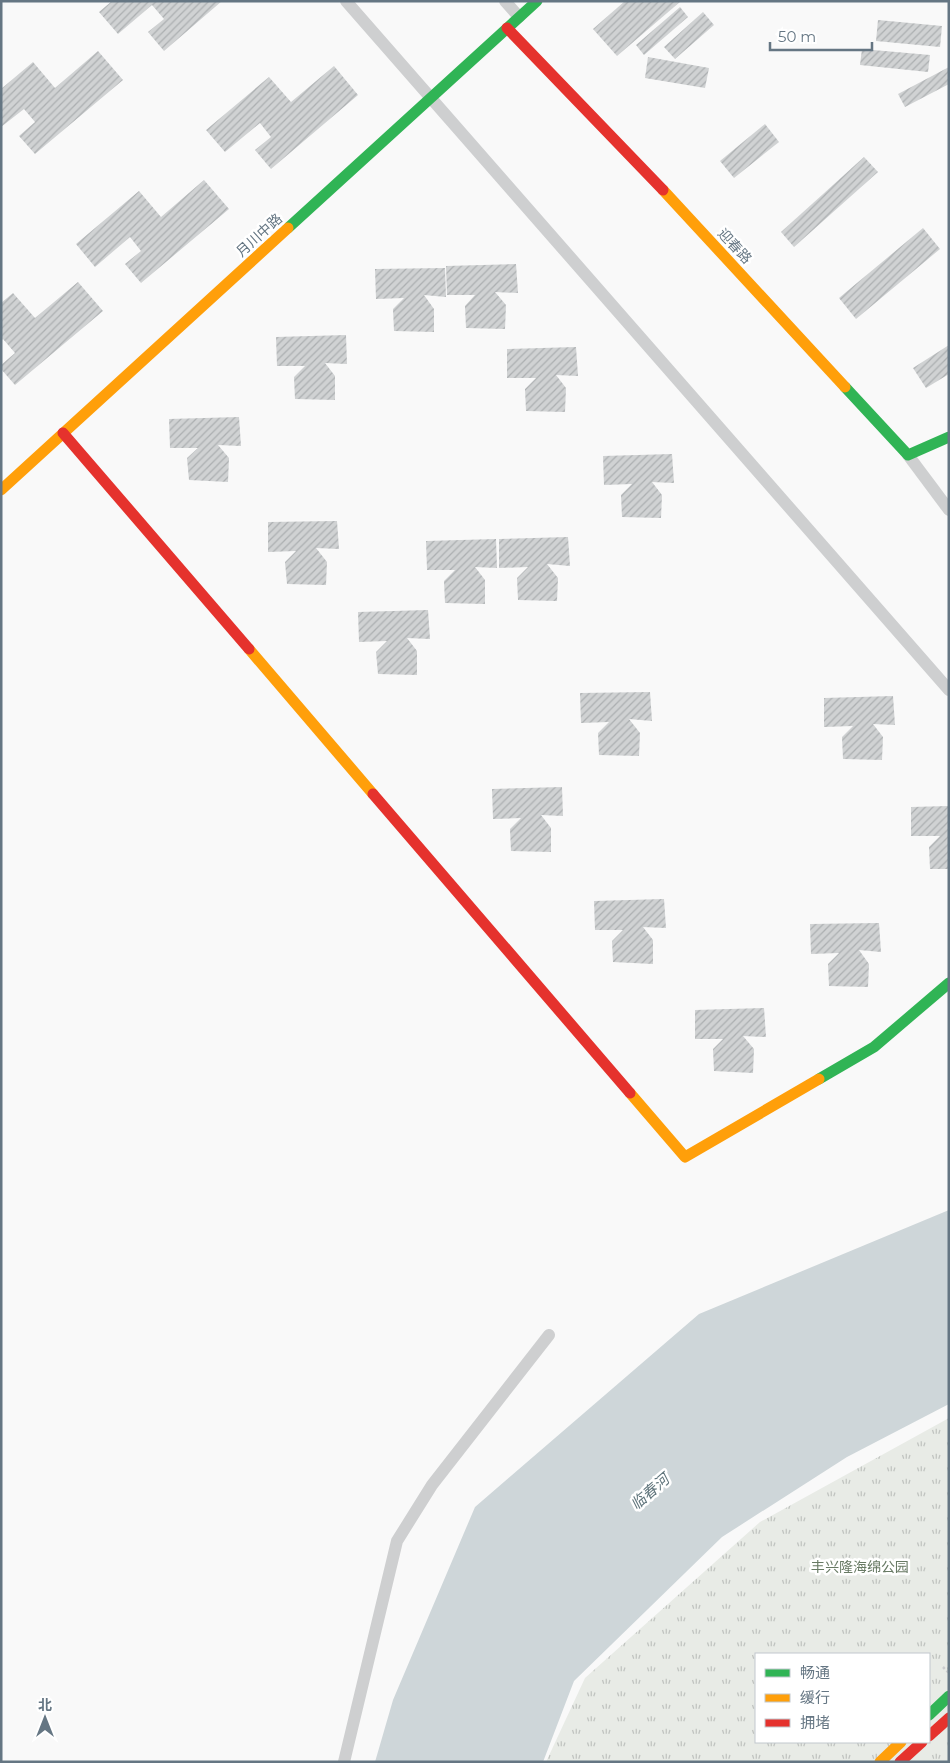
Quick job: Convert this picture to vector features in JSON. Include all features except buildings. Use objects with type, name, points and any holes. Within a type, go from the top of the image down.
[{"type":"street","points":[[346,1],[949,690]]},
{"type":"street","points":[[505,1],[519,17]]},
{"type":"street","name":"月川中路","points":[[1,490],[432,99],[537,1]]},
{"type":"street","name":"迎春路","points":[[507,28],[616,140],[908,455]]},
{"type":"street","points":[[63,433],[685,1157],[874,1048],[949,983]]},
{"type":"street","points":[[949,437],[908,455],[949,510]]},
{"type":"street","points":[[344,1762],[397,1541],[432,1485],[549,1335]]},
{"type":"street","points":[[930,1714],[949,1696]]},
{"type":"street","points":[[930,1735],[949,1718]]},
{"type":"street","points":[[880,1762],[899,1743]]},
{"type":"street","points":[[904,1759],[921,1743]]},
{"type":"path","points":[[943,1667],[949,1673]]},
{"type":"green space","name":"丰兴隆海绵公园","points":[[949,1418],[949,1762],[546,1762],[585,1678],[760,1522]]},
{"type":"water","name":"临春河","points":[[949,1210],[949,1404],[847,1457],[722,1537],[574,1681],[543,1762],[375,1762],[393,1700],[475,1507],[699,1314]]},
{"type":"traffic: fast","points":[[288,228],[537,1]]},
{"type":"traffic: fast","points":[[845,387],[908,455],[949,437]]},
{"type":"traffic: fast","points":[[819,1079],[874,1047],[949,983]]},
{"type":"traffic: fast","points":[[930,1714],[949,1696]]},
{"type":"traffic: slow","points":[[663,190],[845,387]]},
{"type":"traffic: slow","points":[[1,490],[288,228]]},
{"type":"traffic: slow","points":[[249,649],[373,794]]},
{"type":"traffic: slow","points":[[630,1093],[685,1157],[819,1079]]},
{"type":"traffic: slow","points":[[880,1762],[900,1743]]},
{"type":"traffic: jam","points":[[507,28],[663,190]]},
{"type":"traffic: jam","points":[[63,433],[249,649]]},
{"type":"traffic: jam","points":[[373,794],[630,1093]]},
{"type":"traffic: jam","points":[[930,1735],[949,1718]]},
{"type":"traffic: jam","points":[[900,1762],[921,1743]]}]
